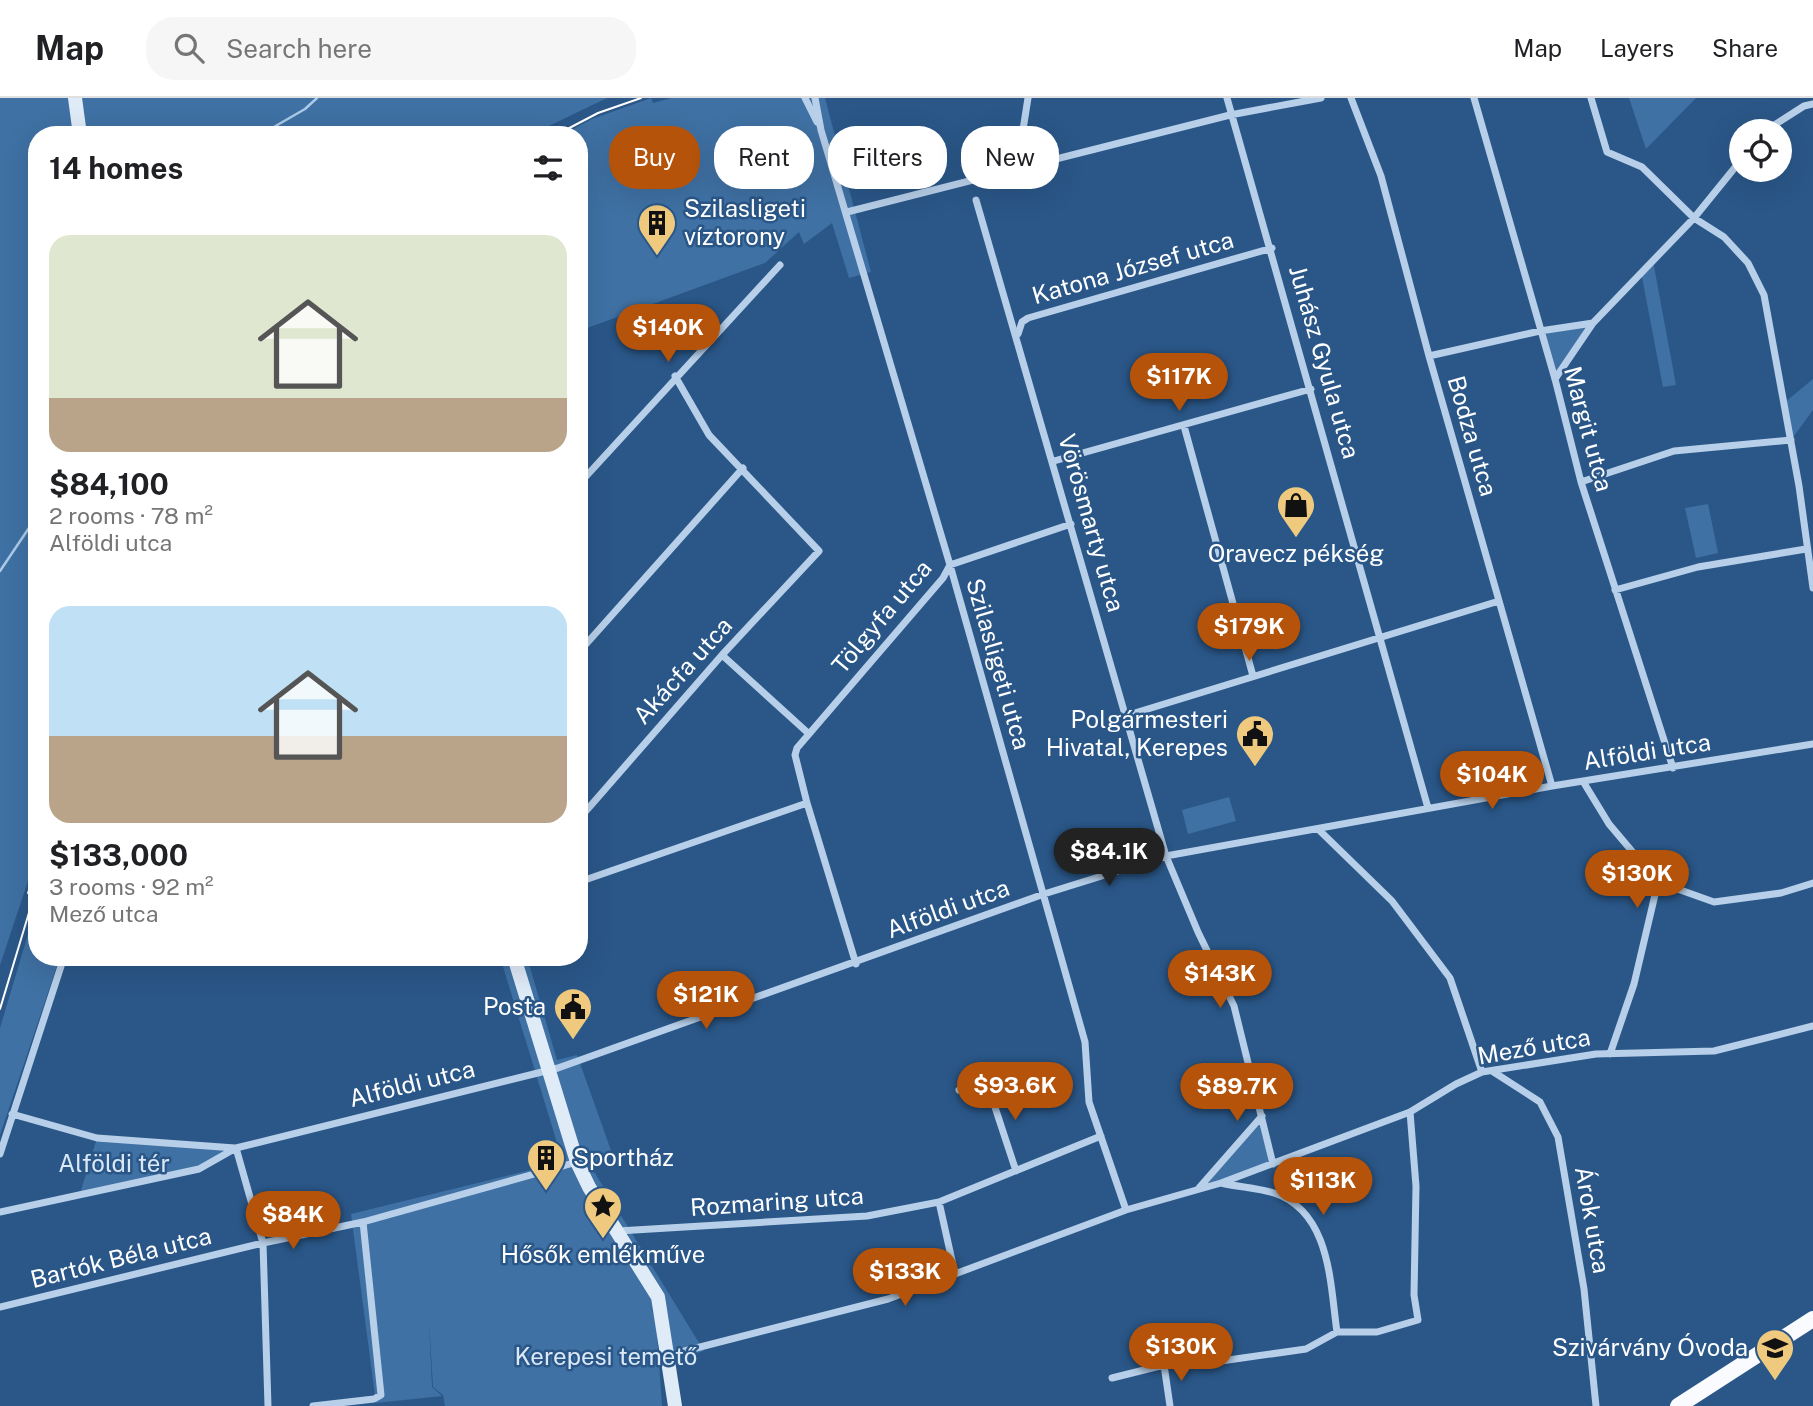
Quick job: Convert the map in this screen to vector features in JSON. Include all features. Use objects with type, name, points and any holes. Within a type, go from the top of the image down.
[{"type":"main road","points":[[1678,1406],[1813,1319]]},
{"type":"street","points":[[75,98],[79,126]]},
{"type":"street","name":"Szilasligeti utca","points":[[805,98],[821,130]]},
{"type":"street","name":"Szilasligeti utca","points":[[815,98],[821,130],[950,565],[1085,1042],[1086,1090],[1126,1210]]},
{"type":"street","points":[[1024,126],[1028,98]]},
{"type":"street","name":"Juhász Gyula utca","points":[[1227,98],[1272,248],[1428,808]]},
{"type":"street","points":[[1059,158],[1230,115],[1321,98]]},
{"type":"street","name":"Bodza utca","points":[[1351,98],[1381,176],[1429,356],[1552,786]]},
{"type":"street","name":"Margit utca","points":[[1474,98],[1555,379],[1581,482],[1673,768]]},
{"type":"street","points":[[1591,98],[1607,152],[1642,167],[1693,218],[1724,237],[1748,263],[1764,295],[1791,440],[1813,588]]},
{"type":"street","points":[[1784,119],[1804,106],[1813,104]]},
{"type":"street","points":[[1555,379],[1593,323],[1693,218],[1729,174]]},
{"type":"street","points":[[847,212],[961,182]]},
{"type":"street","name":"Vörösmarty utca","points":[[976,200],[1054,461],[1166,856],[1198,932],[1234,1006],[1273,1164]]},
{"type":"street","name":"Katona József utca","points":[[1018,338],[1021,321],[1028,318],[1272,248]]},
{"type":"street","points":[[588,474],[675,376],[780,265]]},
{"type":"street","points":[[1429,356],[1540,331],[1593,323]]},
{"type":"street","points":[[588,642],[743,468],[709,435],[675,376]]},
{"type":"street","points":[[1054,461],[1311,389]]},
{"type":"street","points":[[1184,426],[1253,676]]},
{"type":"street","points":[[1581,482],[1674,451],[1791,440]]},
{"type":"street","name":"Akácfa utca","points":[[588,809],[722,655],[819,551],[743,468]]},
{"type":"street","name":"Tölgyfa utca","points":[[856,964],[795,755],[808,733],[943,578],[950,565],[1071,524]]},
{"type":"street","points":[[1615,590],[1698,567],[1807,549]]},
{"type":"street","points":[[1125,716],[1499,601]]},
{"type":"street","points":[[722,655],[808,733]]},
{"type":"street","name":"Alföldi utca","points":[[0,1212],[199,1169],[236,1148],[547,1071],[856,964],[1044,894],[1166,856],[1552,786],[1584,783],[1813,744]]},
{"type":"street","points":[[1584,783],[1609,824],[1658,883],[1714,902],[1782,893],[1813,883]]},
{"type":"street","points":[[588,879],[807,803]]},
{"type":"street","points":[[1318,829],[1392,901],[1450,978],[1482,1072]]},
{"type":"street","points":[[1610,1054],[1634,984],[1658,883]]},
{"type":"street","points":[[0,1154],[61,966]]},
{"type":"street","points":[[517,966],[577,1162],[658,1297],[675,1406]]},
{"type":"street","name":"Mező utca","points":[[668,1354],[888,1299],[1126,1210],[1221,1183],[1410,1112],[1456,1084],[1482,1072],[1610,1054],[1714,1051],[1813,1026]]},
{"type":"street","name":"Árok utca","points":[[1492,1071],[1540,1102],[1558,1137],[1584,1289],[1596,1406]]},
{"type":"street","points":[[959,1090],[976,1082],[987,1083],[1016,1171]]},
{"type":"street","points":[[1193,1365],[1306,1349],[1337,1332],[1377,1332],[1418,1320],[1414,1295],[1416,1186],[1410,1112]]},
{"type":"street","name":"Alföldi utca","points":[[12,1114],[97,1138],[236,1148]]},
{"type":"street","points":[[1198,1190],[1262,1116]]},
{"type":"street","name":"Rozmaring utca","points":[[617,1231],[867,1216],[939,1202],[1101,1136]]},
{"type":"street","points":[[236,1148],[263,1243],[268,1406]]},
{"type":"street","name":"Bartók Béla utca","points":[[0,1307],[263,1243],[363,1222],[577,1162]]},
{"type":"street","points":[[1221,1183],[1275,1193],[1296,1206],[1309,1221],[1325,1247],[1337,1332]]},
{"type":"street","points":[[939,1202],[955,1274]]},
{"type":"street","points":[[313,1406],[374,1399],[381,1395],[363,1222]]},
{"type":"street","points":[[1112,1378],[1164,1365],[1182,1364]]},
{"type":"street","points":[[1164,1365],[1170,1406]]},
{"type":"green space","points":[[0,98],[607,98],[549,126],[28,126],[28,881],[0,965]]},
{"type":"green space","points":[[651,98],[653,103],[671,98],[825,98],[832,126],[828,126],[828,189],[849,189],[871,272],[849,278],[832,223],[804,244],[799,232],[765,263],[588,328],[588,126],[579,126]]},
{"type":"green space","points":[[1629,98],[1696,98],[1646,149]]},
{"type":"green space","points":[[1653,261],[1676,385],[1663,387],[1641,272]]},
{"type":"green space","points":[[1593,323],[1555,379],[1540,331]]},
{"type":"green space","points":[[1813,379],[1813,410],[1791,440],[1784,403]]},
{"type":"green space","points":[[1708,504],[1718,553],[1696,558],[1685,508]]},
{"type":"green space","points":[[1229,797],[1236,821],[1188,834],[1182,810]]},
{"type":"green space","points":[[28,934],[28,966],[57,966],[0,1135],[0,1028]]},
{"type":"green space","name":"Kerepesi temető","points":[[503,966],[530,966],[557,1060],[577,1055],[613,1156],[590,1165],[704,1351],[661,1364],[657,1320],[649,1303],[656,1320],[662,1406],[445,1406],[443,1395],[433,1387],[429,1320],[432,1387],[442,1396],[376,1403],[351,1214],[563,1162]]},
{"type":"green space","points":[[1262,1116],[1273,1164],[1198,1190]]},
{"type":"green space","name":"Alföldi tér","points":[[97,1138],[236,1148],[199,1169],[79,1197]]},
{"type":"waterway","points":[[276,126],[305,109],[317,98]]},
{"type":"waterway","points":[[0,571],[28,529]]},
{"type":"tram line","points":[[573,126],[598,113],[641,98]]},
{"type":"tram line","points":[[0,1009],[28,916]]},
{"type":"place","name":"Szilasligeti víztorony","points":[[657,257]]},
{"type":"place","name":"Oravecz pékség","points":[[1296,539]]},
{"type":"place","name":"Polgármesteri Hivatal, Kerepes","points":[[1255,768]]},
{"type":"place","name":"Posta","points":[[573,1041]]},
{"type":"place","name":"Sportház","points":[[546,1192]]},
{"type":"place","name":"Hősők emlékműve","points":[[603,1240]]},
{"type":"place","name":"Szivárvány Óvoda","points":[[1775,1382]]}]
